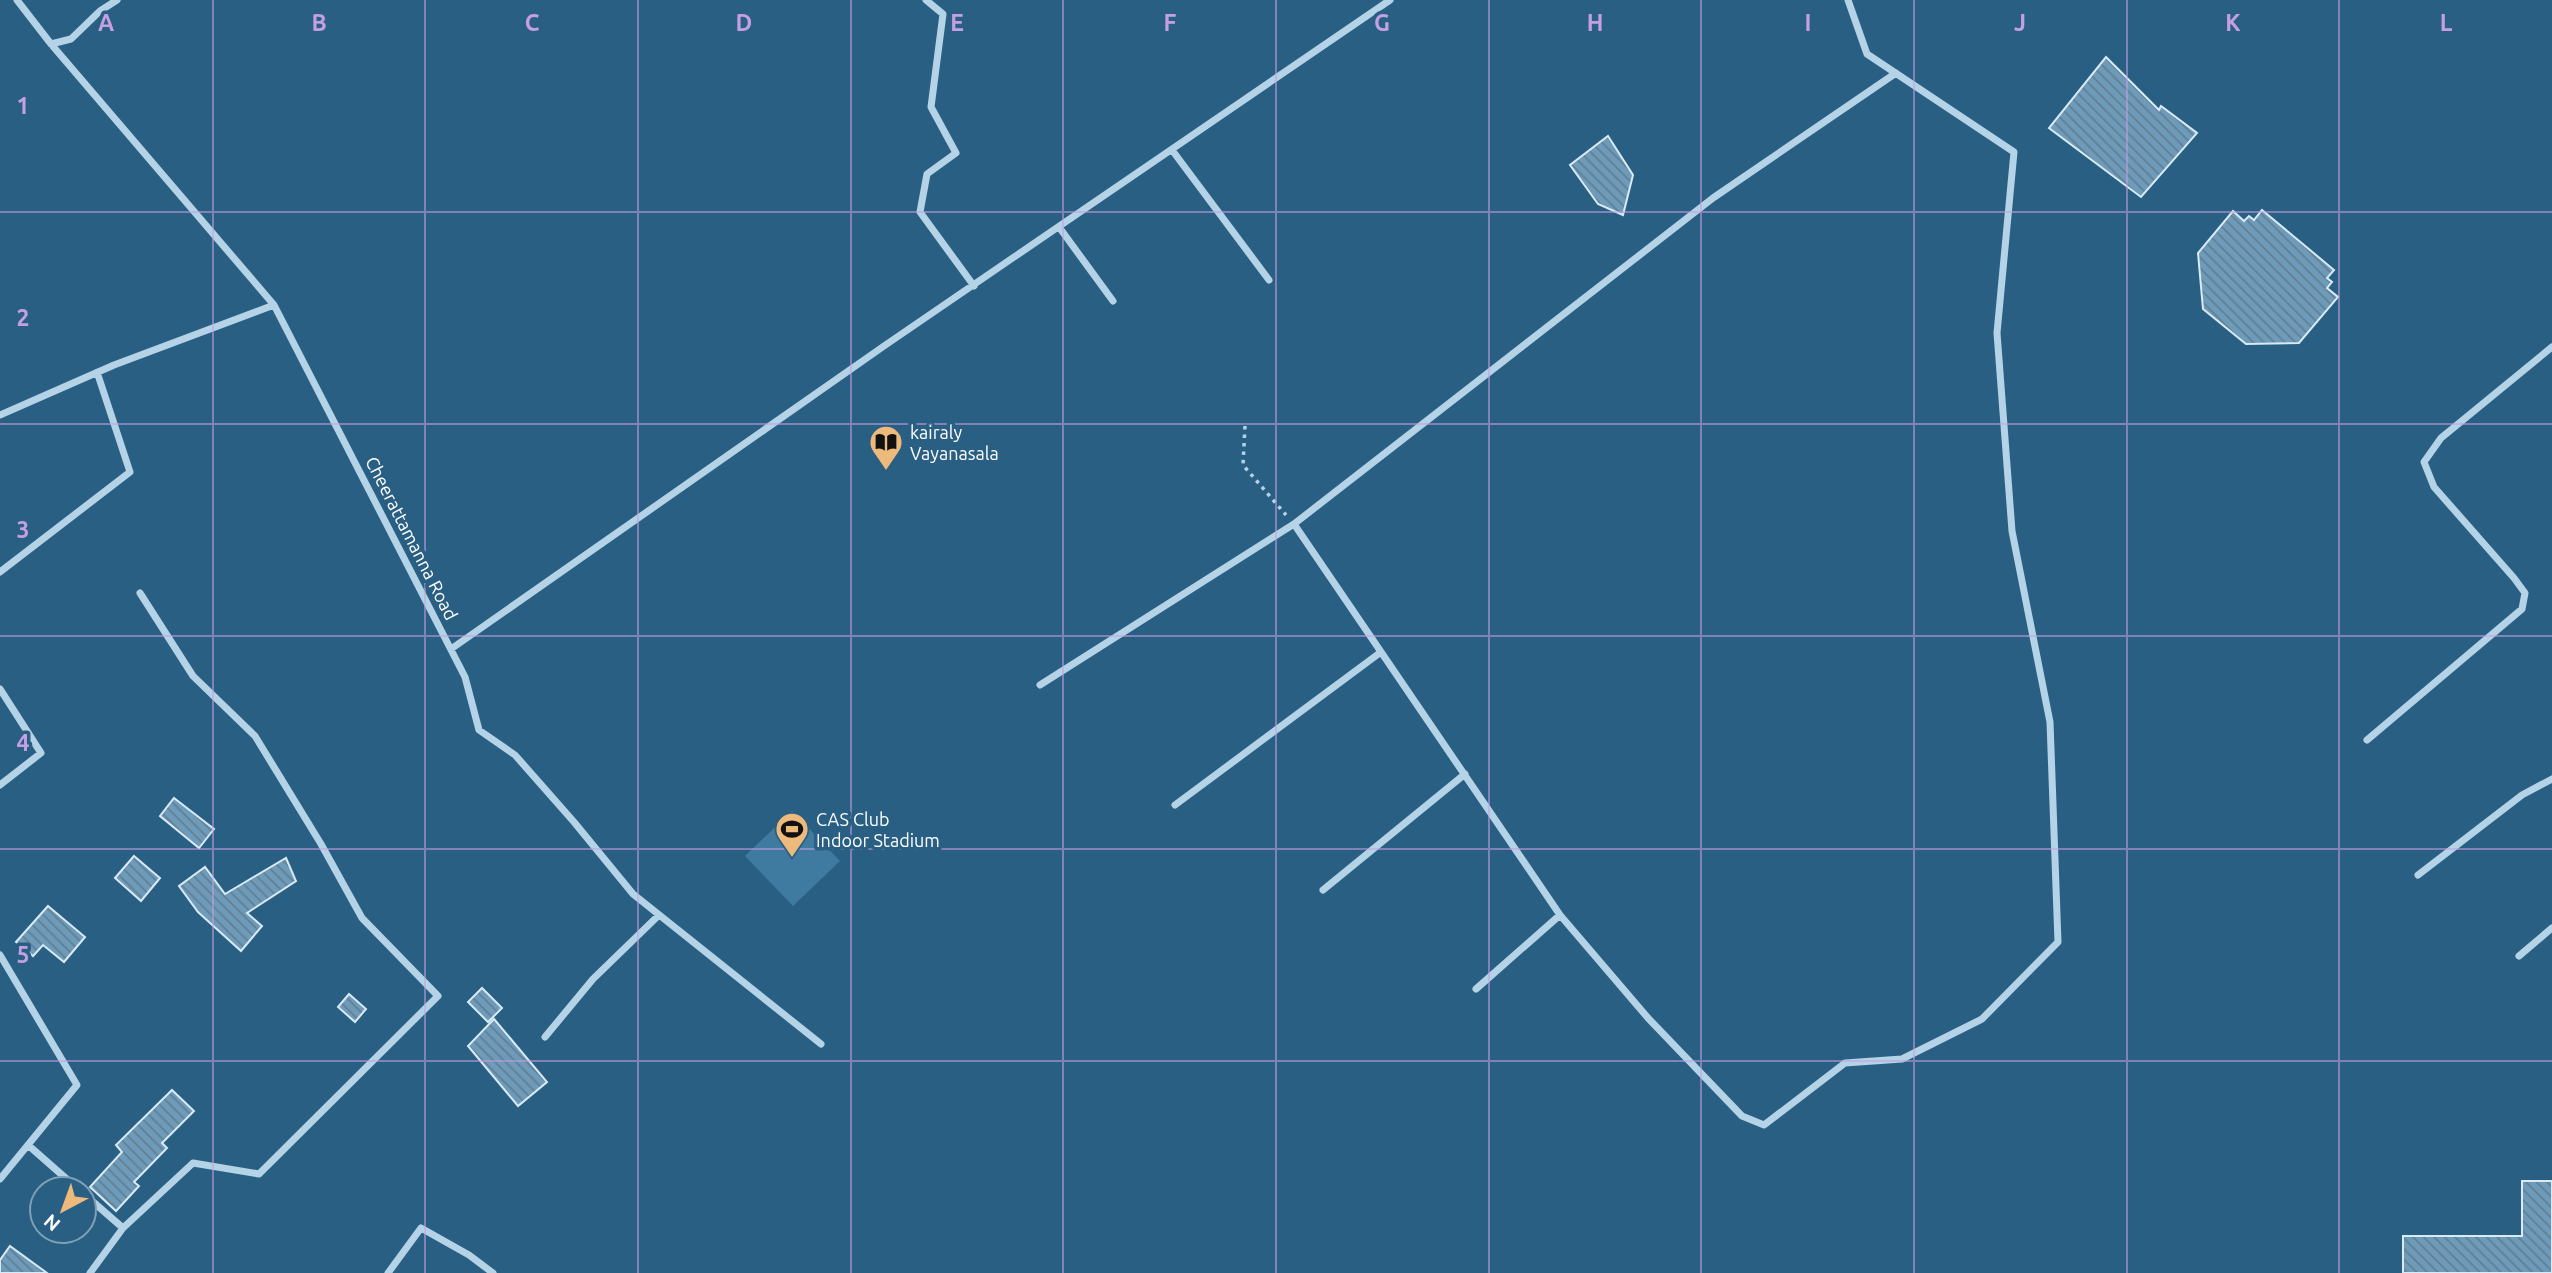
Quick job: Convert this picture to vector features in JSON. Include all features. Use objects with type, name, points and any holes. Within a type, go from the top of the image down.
[{"type":"street","name":"Cheerattamanna Road","points":[[17,0],[51,44],[274,305],[465,677],[479,730],[515,755],[633,894],[821,1044]]},
{"type":"street","points":[[51,44],[71,39],[100,11],[117,0]]},
{"type":"street","points":[[926,0],[943,14],[931,107],[956,153],[926,174],[920,212],[974,286]]},
{"type":"street","points":[[451,649],[1391,0]]},
{"type":"street","points":[[1294,524],[1560,915],[1648,1018],[1742,1116],[1764,1125],[1845,1063],[1902,1059],[1982,1019],[2058,942],[2050,722],[2012,531],[1997,332],[2014,152],[1867,54],[1848,0]]},
{"type":"street","points":[[1040,685],[1294,524],[1713,198],[1896,74]]},
{"type":"street","points":[[1171,150],[1269,281]]},
{"type":"street","points":[[1059,227],[1113,302]]},
{"type":"street","points":[[0,415],[97,372],[274,305]]},
{"type":"street","points":[[2367,740],[2522,609],[2525,593],[2434,487],[2424,463],[2441,438],[2552,347]]},
{"type":"street","points":[[0,572],[130,472],[97,372]]},
{"type":"street","points":[[90,1273],[123,1228],[193,1163],[258,1174],[438,996],[362,918],[321,844],[255,736],[193,676],[140,593]]},
{"type":"street","points":[[1175,805],[1381,652]]},
{"type":"street","points":[[0,689],[41,753],[0,785]]},
{"type":"street","points":[[1323,890],[1465,774]]},
{"type":"street","points":[[2418,875],[2522,795],[2552,779]]},
{"type":"street","points":[[545,1037],[593,979],[659,915]]},
{"type":"street","points":[[1476,989],[1560,915]]},
{"type":"street","points":[[2519,956],[2552,928]]},
{"type":"street","points":[[0,955],[77,1085],[0,1179]]},
{"type":"street","points":[[28,1145],[62,1175]]},
{"type":"street","points":[[98,1206],[123,1228]]},
{"type":"street","points":[[388,1273],[421,1228],[469,1255],[492,1273]]},
{"type":"path","points":[[1245,426],[1243,465],[1294,524]]},
{"type":"shaded area","name":"CAS Club Indoor Stadium","points":[[792,811],[840,861],[793,906],[745,856]]},
{"type":"building","points":[[2106,57],[2159,110],[2161,106],[2197,133],[2141,197],[2049,128]]},
{"type":"building","points":[[1608,136],[1633,175],[1623,215],[1598,204],[1570,165]]},
{"type":"building","points":[[2262,210],[2334,270],[2327,278],[2332,282],[2327,288],[2338,297],[2299,343],[2246,344],[2203,309],[2198,253],[2233,211],[2244,221],[2249,216],[2254,220]]},
{"type":"building","points":[[174,798],[214,829],[199,848],[160,816]]},
{"type":"building","points":[[134,856],[160,878],[141,901],[115,878]]},
{"type":"building","points":[[286,858],[296,881],[247,913],[262,926],[241,951],[198,912],[179,886],[205,867],[225,894]]},
{"type":"building","points":[[48,906],[85,937],[64,962],[43,945],[33,956],[16,942]]},
{"type":"building","points":[[482,988],[502,1008],[488,1022],[468,1002]]},
{"type":"building","points":[[349,994],[366,1009],[355,1022],[338,1007]]},
{"type":"building","points":[[494,1019],[547,1082],[518,1106],[468,1046]]},
{"type":"building","points":[[172,1090],[194,1111],[162,1143],[167,1148],[134,1182],[139,1186],[116,1211],[98,1194],[98,1178],[122,1152],[116,1145]]},
{"type":"building","points":[[2522,1181],[2552,1181],[2552,1273],[2403,1273],[2403,1236],[2522,1236]]},
{"type":"building","points":[[10,1246],[47,1273],[0,1273],[0,1260]]},
{"type":"place","name":"kairaly Vayanasala","points":[[886,472]]},
{"type":"place","name":"CAS Club Indoor Stadium","points":[[792,859]]}]
